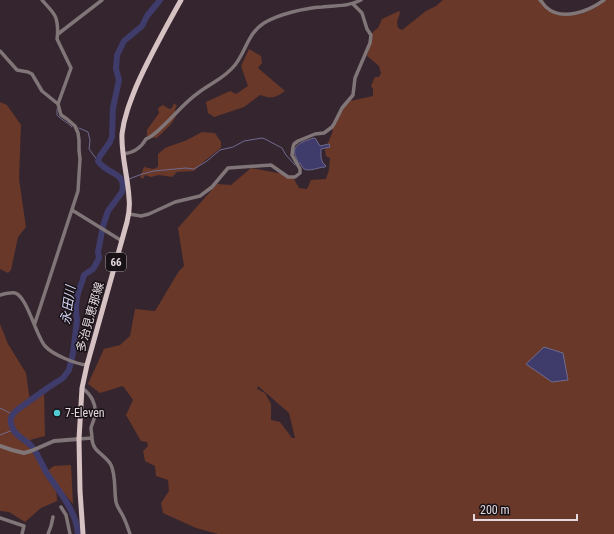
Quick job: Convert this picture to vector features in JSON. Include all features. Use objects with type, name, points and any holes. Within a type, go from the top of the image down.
[{"type":"main road","name":"多治見恵那線","points":[[83,534],[79,439],[82,388],[129,214],[130,198],[123,154],[122,134],[124,121],[150,56],[181,0]]},
{"type":"street","points":[[35,323],[78,191],[80,165],[78,133],[75,126],[61,115],[58,104],[71,68],[57,39],[58,34],[56,16],[42,0]]},
{"type":"street","points":[[58,34],[102,0]]},
{"type":"street","points":[[123,154],[130,154],[138,149],[146,141],[146,139],[162,127],[198,92],[231,70],[240,57],[252,33],[264,23],[304,9],[353,4],[361,0]]},
{"type":"street","points":[[540,0],[550,10],[565,14],[586,10],[604,0]]},
{"type":"street","points":[[129,214],[140,216],[149,214],[175,202],[200,196],[212,187],[228,168],[271,165],[288,177],[295,178],[300,173],[300,169],[292,155],[294,144],[315,134],[324,133],[334,124],[344,105],[353,95],[355,78],[368,50],[371,39],[362,13],[353,4]]},
{"type":"street","points":[[0,51],[17,70],[32,74],[42,92],[58,104]]},
{"type":"street","points":[[72,210],[122,241]]},
{"type":"street","points":[[0,295],[14,292],[17,293],[35,323],[39,337],[50,351],[73,362],[87,365]]},
{"type":"street","points":[[82,388],[86,390],[95,406],[95,416],[91,428],[92,443],[94,448],[107,460],[112,469],[116,502],[130,534]]},
{"type":"street","points":[[0,446],[24,452],[31,451],[54,441],[92,438]]},
{"type":"street","points":[[61,507],[66,515],[70,534]]},
{"type":"street","points":[[48,534],[53,517]]},
{"type":"street","points":[[0,518],[24,526],[22,534]]},
{"type":"shaded area","points":[[443,0],[543,0],[548,10],[561,15],[581,14],[593,9],[606,0],[614,0],[614,534],[218,534],[196,528],[163,513],[161,503],[169,491],[168,480],[156,476],[155,466],[145,461],[143,451],[148,446],[147,442],[141,441],[126,415],[133,400],[123,386],[100,393],[88,384],[104,349],[120,345],[130,336],[135,309],[155,311],[179,271],[184,266],[178,228],[217,184],[231,185],[251,168],[288,175],[294,179],[299,188],[307,189],[311,180],[326,179],[329,170],[330,158],[326,156],[325,150],[333,131],[332,129],[342,110],[350,101],[373,96],[373,89],[371,86],[375,77],[379,77],[381,73],[379,66],[367,56],[373,33],[378,28],[382,19],[399,11],[400,13],[397,22],[398,28],[402,30],[426,11],[436,6]],"holes":[[[258,386],[289,413],[295,438],[292,438],[280,422],[271,420],[271,404],[265,393],[257,389]]]},
{"type":"shaded area","points":[[249,49],[261,56],[262,63],[258,68],[285,91],[273,97],[260,95],[244,107],[214,117],[208,113],[206,102],[230,91],[236,94],[248,86],[241,66]]},
{"type":"shaded area","points":[[0,102],[7,105],[21,125],[19,179],[26,227],[18,237],[11,270],[8,273],[0,269]]},
{"type":"shaded area","points":[[174,103],[177,106],[175,109],[176,115],[171,124],[157,138],[147,137],[147,130],[159,113],[158,108],[163,105],[169,109],[172,108]]},
{"type":"shaded area","points":[[202,132],[215,133],[221,142],[221,148],[194,171],[177,172],[172,177],[159,175],[151,177],[145,175],[143,179],[140,177],[144,167],[153,169],[158,167],[158,154],[165,148],[187,140]]},
{"type":"shaded area","points":[[315,138],[320,146],[329,144],[330,147],[321,149],[322,160],[326,166],[306,170],[300,163],[297,162],[295,151],[301,143]]},
{"type":"shaded area","points":[[0,324],[8,344],[26,373],[30,401],[44,392],[45,436],[30,440],[47,471],[54,466],[71,465],[73,504],[51,478],[56,486],[57,501],[41,508],[25,522],[9,512],[0,511]]},
{"type":"shaded area","points":[[544,347],[563,353],[568,380],[552,382],[526,364]]},
{"type":"waterway","name":"永田川","points":[[78,534],[71,509],[46,472],[33,448],[15,432],[11,424],[11,419],[17,410],[63,378],[69,370],[73,353],[77,320],[76,304],[79,291],[84,275],[93,269],[99,258],[98,252],[103,226],[108,211],[122,192],[122,180],[116,174],[102,166],[98,161],[112,137],[113,108],[119,80],[116,69],[117,55],[124,41],[142,26],[147,16],[160,0]]},
{"type":"waterway","points":[[57,109],[57,115],[72,127]]},
{"type":"waterway","points":[[79,128],[88,132],[90,140],[89,149],[98,161]]},
{"type":"waterway","points":[[129,179],[154,171],[186,168],[194,169],[207,161],[220,150],[233,147],[244,141],[262,138],[282,148],[295,165]]},
{"type":"waterway","points":[[0,408],[12,414]]},
{"type":"waterway","points":[[0,435],[13,430]]},
{"type":"place","name":"7-Eleven","points":[[57,413]]}]
